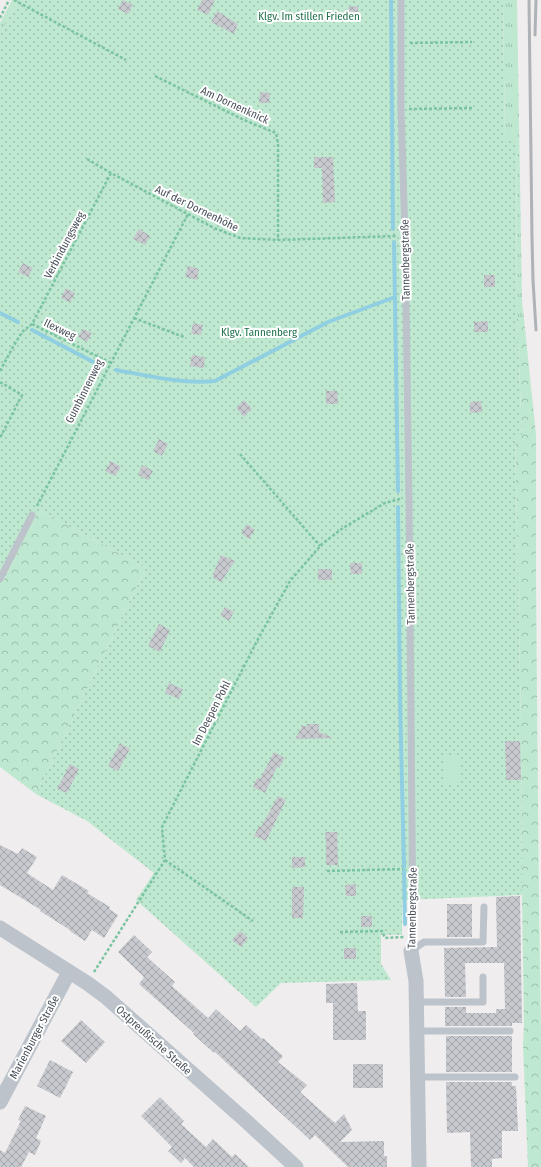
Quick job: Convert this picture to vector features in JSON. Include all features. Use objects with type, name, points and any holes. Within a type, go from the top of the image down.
[{"type":"street","name":"Ostpreußische Straße","points":[[0,928],[87,983],[106,997],[296,1167]]},
{"type":"street","name":"Tannenbergstraße","points":[[411,952],[416,982],[419,1167]]},
{"type":"street","name":"Marienburger Straße","points":[[0,1102],[69,972]]},
{"type":"lane","name":"Tannenbergstraße","points":[[401,0],[401,109],[409,498],[413,869],[413,936],[411,952]]},
{"type":"lane","points":[[0,579],[32,515]]},
{"type":"lane","points":[[411,952],[424,942],[483,942],[484,907]]},
{"type":"lane","points":[[416,1002],[484,1002],[483,977]]},
{"type":"lane","points":[[416,1031],[510,1031]]},
{"type":"lane","points":[[417,1077],[515,1077]]},
{"type":"path","points":[[0,18],[9,0]]},
{"type":"path","points":[[14,0],[126,60]]},
{"type":"path","points":[[401,43],[472,42]]},
{"type":"path","name":"Am Dornenknick","points":[[155,76],[244,120],[276,133],[278,144],[278,240]]},
{"type":"path","points":[[401,109],[473,108]]},
{"type":"path","name":"Auf der Dornenhöhe","points":[[87,159],[214,228],[240,238],[278,240],[404,236]]},
{"type":"path","name":"Verbindungsweg","points":[[32,324],[111,173]]},
{"type":"path","name":"Gumbinnenweg","points":[[32,515],[188,214]]},
{"type":"path","points":[[134,318],[184,337]]},
{"type":"path","name":"Ilexweg","points":[[0,371],[22,332],[32,324],[111,363]]},
{"type":"path","points":[[0,382],[22,395],[0,438]]},
{"type":"path","points":[[240,454],[320,546]]},
{"type":"path","name":"Im Deepen Pohl","points":[[165,860],[162,827],[257,641],[290,580],[320,546],[342,528],[385,503],[409,498]]},
{"type":"path","points":[[87,983],[165,860],[253,921]]},
{"type":"path","points":[[327,871],[413,869]]},
{"type":"path","points":[[340,932],[382,931],[385,938],[413,936]]},
{"type":"green space","points":[[12,0],[18,0],[0,35],[0,23]]},
{"type":"green space","name":"Klgv. Tannenberg","points":[[18,0],[503,0],[505,140],[516,140],[517,319],[522,435],[515,436],[521,724],[522,895],[402,900],[402,935],[381,935],[381,964],[391,980],[281,983],[256,1007],[136,900],[154,873],[87,821],[36,794],[146,568],[41,511],[34,518],[0,588],[0,35]]},
{"type":"green space","points":[[503,0],[517,0],[522,301],[524,319],[517,319],[516,140],[505,140]]},
{"type":"green space","points":[[517,319],[524,319],[536,435],[541,1167],[528,1167],[523,1045],[521,724],[515,435],[522,435]]},
{"type":"green space","points":[[41,511],[146,568],[36,794],[0,767],[0,588],[34,518]]},
{"type":"green space","points":[[444,756],[460,756],[461,784],[445,785]]},
{"type":"building","points":[[123,0],[133,5],[128,14],[118,9]]},
{"type":"building","points":[[202,0],[215,0],[208,15],[197,10]]},
{"type":"building","points":[[358,6],[359,18],[349,18],[348,7]]},
{"type":"building","points":[[217,11],[238,24],[234,34],[211,22]]},
{"type":"building","points":[[260,92],[270,93],[269,103],[259,103]]},
{"type":"building","points":[[314,157],[333,157],[335,202],[323,203],[322,168],[314,168]]},
{"type":"building","points":[[139,229],[150,236],[145,245],[133,239]]},
{"type":"building","points":[[23,263],[33,268],[28,277],[18,272]]},
{"type":"building","points":[[188,266],[199,269],[197,280],[185,277]]},
{"type":"building","points":[[484,275],[495,275],[495,287],[484,287]]},
{"type":"building","points":[[66,288],[75,293],[70,303],[61,298]]},
{"type":"building","points":[[488,321],[488,332],[474,332],[474,322]]},
{"type":"building","points":[[193,323],[203,325],[201,335],[191,334]]},
{"type":"building","points":[[83,329],[92,333],[87,342],[78,337]]},
{"type":"building","points":[[192,355],[205,357],[204,368],[190,366]]},
{"type":"building","points":[[326,391],[337,391],[338,404],[326,404]]},
{"type":"building","points":[[244,400],[252,409],[244,417],[236,408]]},
{"type":"building","points":[[481,401],[482,412],[470,413],[470,402]]},
{"type":"building","points":[[159,439],[168,444],[162,456],[153,451]]},
{"type":"building","points":[[111,461],[121,467],[115,476],[105,471]]},
{"type":"building","points":[[142,465],[153,471],[148,480],[138,475]]},
{"type":"building","points":[[247,524],[255,530],[249,539],[241,533]]},
{"type":"building","points":[[221,555],[235,561],[221,582],[213,578],[213,574]]},
{"type":"building","points":[[350,563],[362,563],[362,574],[351,574]]},
{"type":"building","points":[[318,569],[332,569],[332,580],[318,580]]},
{"type":"building","points":[[225,607],[234,612],[229,621],[220,615]]},
{"type":"building","points":[[159,624],[170,630],[160,652],[148,646]]},
{"type":"building","points":[[169,683],[183,689],[179,699],[165,693]]},
{"type":"building","points":[[307,724],[319,724],[319,732],[334,738],[295,739],[303,725],[307,727]]},
{"type":"building","points":[[505,741],[520,741],[521,780],[506,780]]},
{"type":"building","points":[[120,743],[130,749],[118,771],[108,766]]},
{"type":"building","points":[[274,752],[285,758],[279,768],[277,767],[265,793],[253,787],[257,778],[260,779]]},
{"type":"building","points":[[70,764],[79,769],[67,793],[57,789]]},
{"type":"building","points":[[278,796],[286,800],[266,841],[254,836],[259,826],[261,827]]},
{"type":"building","points":[[325,832],[337,832],[338,865],[326,865]]},
{"type":"building","points":[[0,845],[18,854],[22,848],[37,857],[27,873],[53,890],[62,875],[89,891],[87,893],[110,907],[109,909],[118,915],[104,938],[92,930],[85,941],[40,911],[41,910],[0,885]]},
{"type":"building","points":[[292,857],[305,857],[305,867],[292,868]]},
{"type":"building","points":[[356,884],[356,896],[346,896],[345,885]]},
{"type":"building","points":[[292,887],[304,887],[303,918],[292,918]]},
{"type":"building","points":[[520,896],[522,1023],[512,1023],[512,1026],[445,1026],[445,1007],[466,1007],[466,1013],[496,1013],[496,1009],[505,1009],[504,963],[465,963],[466,997],[445,997],[444,948],[497,947],[496,897]]},
{"type":"building","points":[[447,904],[472,904],[472,937],[447,937]]},
{"type":"building","points":[[361,916],[372,916],[372,927],[361,927]]},
{"type":"building","points":[[240,931],[248,938],[241,947],[232,940]]},
{"type":"building","points":[[134,935],[152,952],[147,957],[175,982],[172,986],[208,1018],[216,1009],[240,1031],[246,1025],[283,1056],[278,1062],[307,1085],[300,1092],[335,1123],[344,1114],[352,1130],[340,1142],[384,1141],[384,1156],[387,1156],[387,1167],[348,1167],[315,1135],[310,1140],[215,1052],[214,1053],[193,1034],[194,1033],[139,984],[144,977],[118,952]]},
{"type":"building","points":[[344,948],[356,948],[356,959],[344,959]]},
{"type":"building","points":[[357,983],[358,1011],[366,1011],[366,1040],[333,1040],[333,1003],[326,1003],[326,984]]},
{"type":"building","points":[[81,1020],[105,1042],[86,1063],[61,1041]]},
{"type":"building","points":[[446,1036],[512,1036],[512,1072],[446,1072]]},
{"type":"building","points":[[50,1060],[73,1072],[60,1098],[37,1086]]},
{"type":"building","points":[[353,1064],[383,1064],[383,1088],[353,1088]]},
{"type":"building","points":[[446,1082],[512,1082],[512,1086],[516,1086],[518,1131],[502,1131],[502,1158],[492,1159],[492,1167],[471,1167],[470,1132],[447,1133]]},
{"type":"building","points":[[160,1097],[184,1121],[181,1124],[206,1147],[213,1139],[232,1157],[235,1154],[249,1167],[194,1167],[185,1158],[181,1163],[168,1151],[172,1147],[141,1116]]},
{"type":"building","points":[[25,1106],[46,1116],[36,1138],[41,1141],[35,1155],[29,1152],[21,1167],[0,1167],[0,1150],[5,1153],[21,1121],[18,1120]]},
{"type":"waterway","points":[[391,0],[393,229]]},
{"type":"waterway","points":[[394,242],[398,491]]},
{"type":"waterway","points":[[116,370],[178,380],[203,382],[215,381],[328,322],[395,297]]},
{"type":"waterway","points":[[0,313],[18,322]]},
{"type":"waterway","points":[[32,330],[101,366]]},
{"type":"waterway","points":[[398,507],[400,700],[404,867]]},
{"type":"waterway","points":[[404,871],[405,924]]},
{"type":"railway","points":[[529,0],[532,238],[536,330]]},
{"type":"railway","points":[[535,35],[536,0]]},
{"type":"park label","name":"Klgv. Im stillen Frieden","points":[[309,16]]}]
